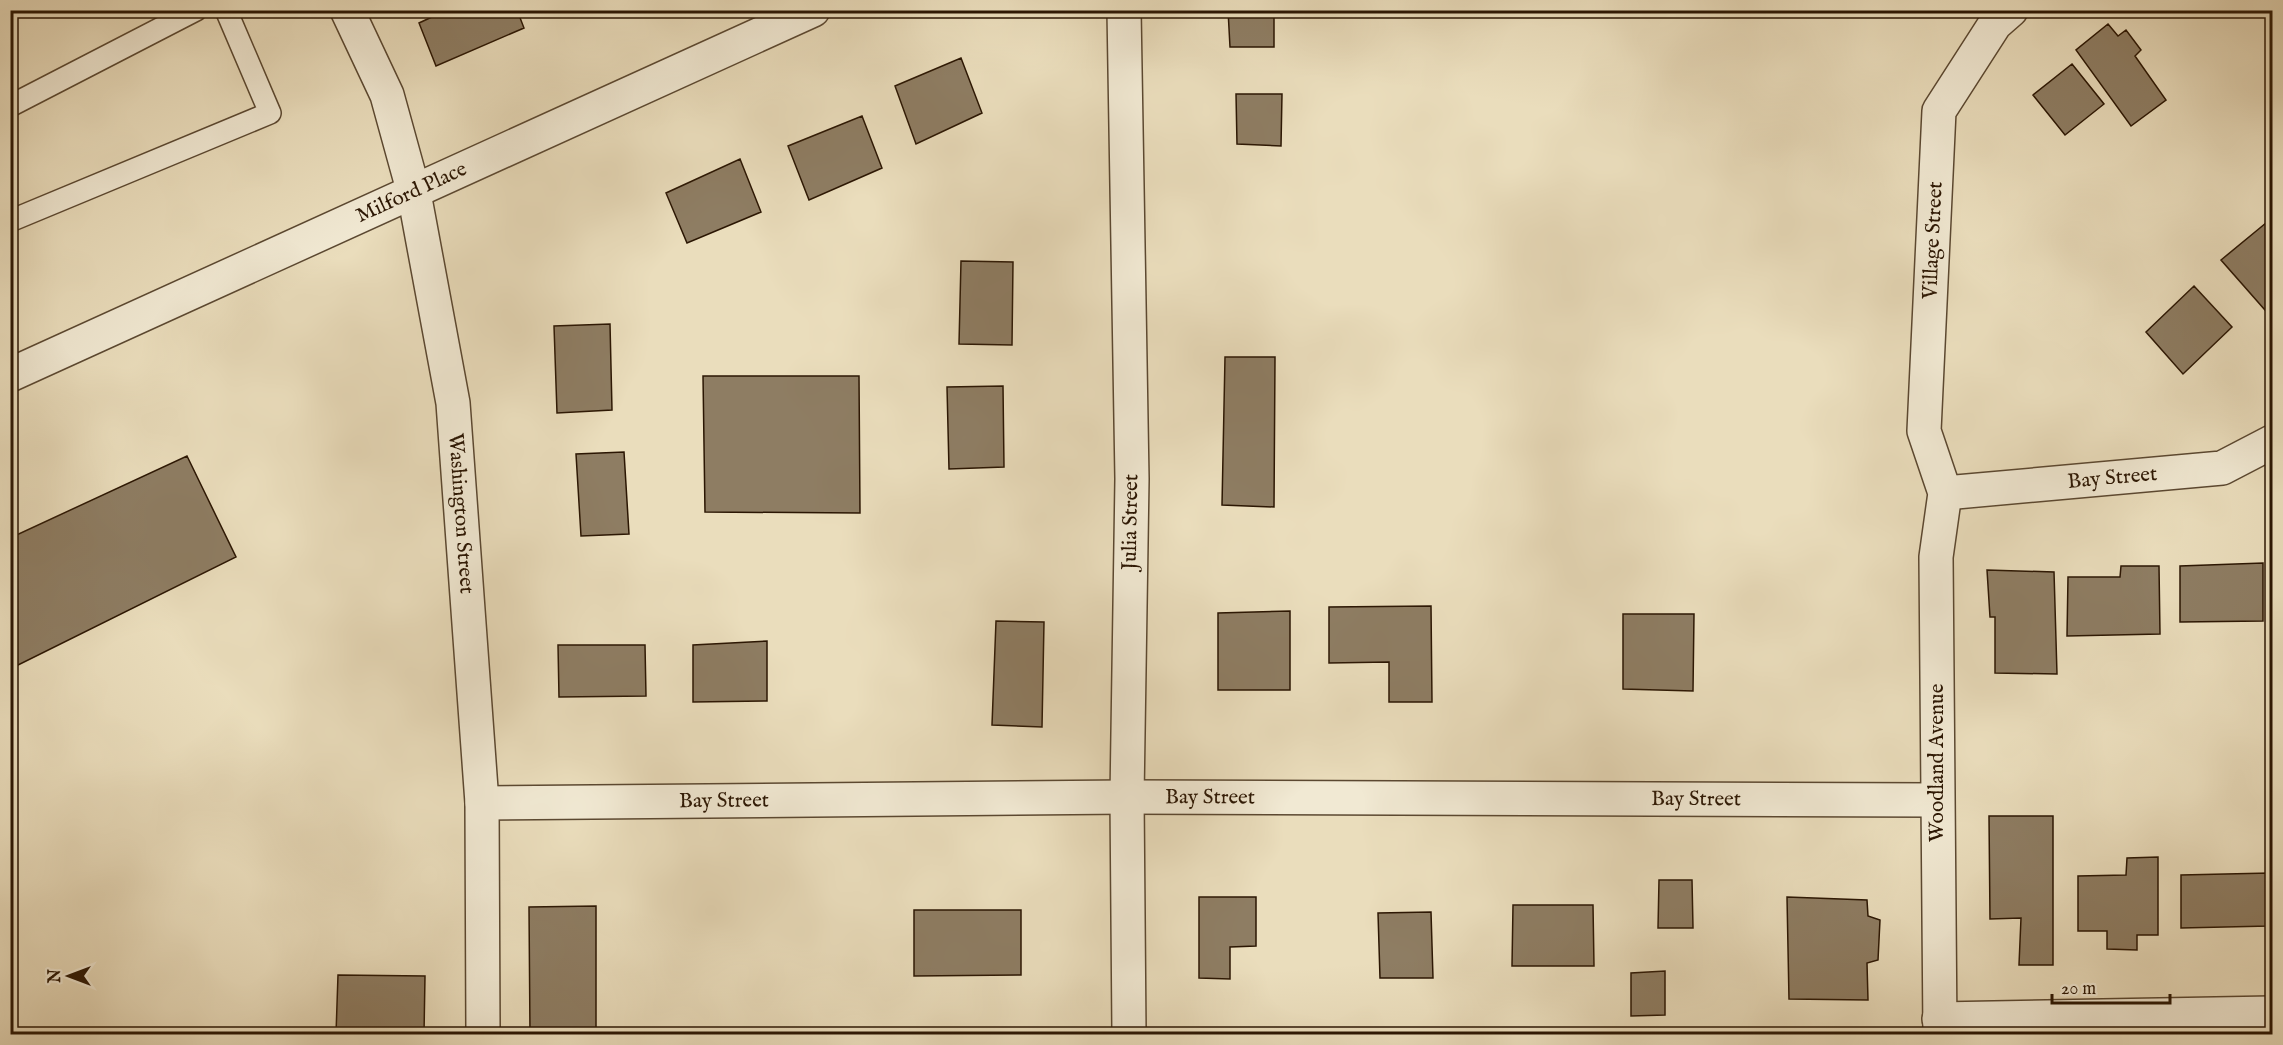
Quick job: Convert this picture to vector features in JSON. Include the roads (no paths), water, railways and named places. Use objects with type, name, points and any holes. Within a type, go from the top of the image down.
[{"type":"street","name":"Washington Street","points":[[347,10],[387,94],[414,193],[453,403],[482,803],[483,1035]]},
{"type":"street","name":"Milford Place","points":[[10,375],[813,10]]},
{"type":"street","name":"Julia Street","points":[[1124,10],[1132,479],[1127,797],[1129,1035]]},
{"type":"street","name":"Village Street","points":[[1945,493],[1924,431],[1939,111],[1995,24],[2011,10]]},
{"type":"street","name":"Bay Street","points":[[1945,493],[2222,468],[2272,442]]},
{"type":"street","name":"Woodland Avenue","points":[[1940,1027],[1936,557],[1945,493]]},
{"type":"street","name":"Bay Street","points":[[482,803],[1127,797],[1938,800]]},
{"type":"street","points":[[1940,1027],[2272,1013]]},
{"type":"lane","points":[[10,106],[196,10]]},
{"type":"lane","points":[[10,221],[270,113],[226,10]]}]
